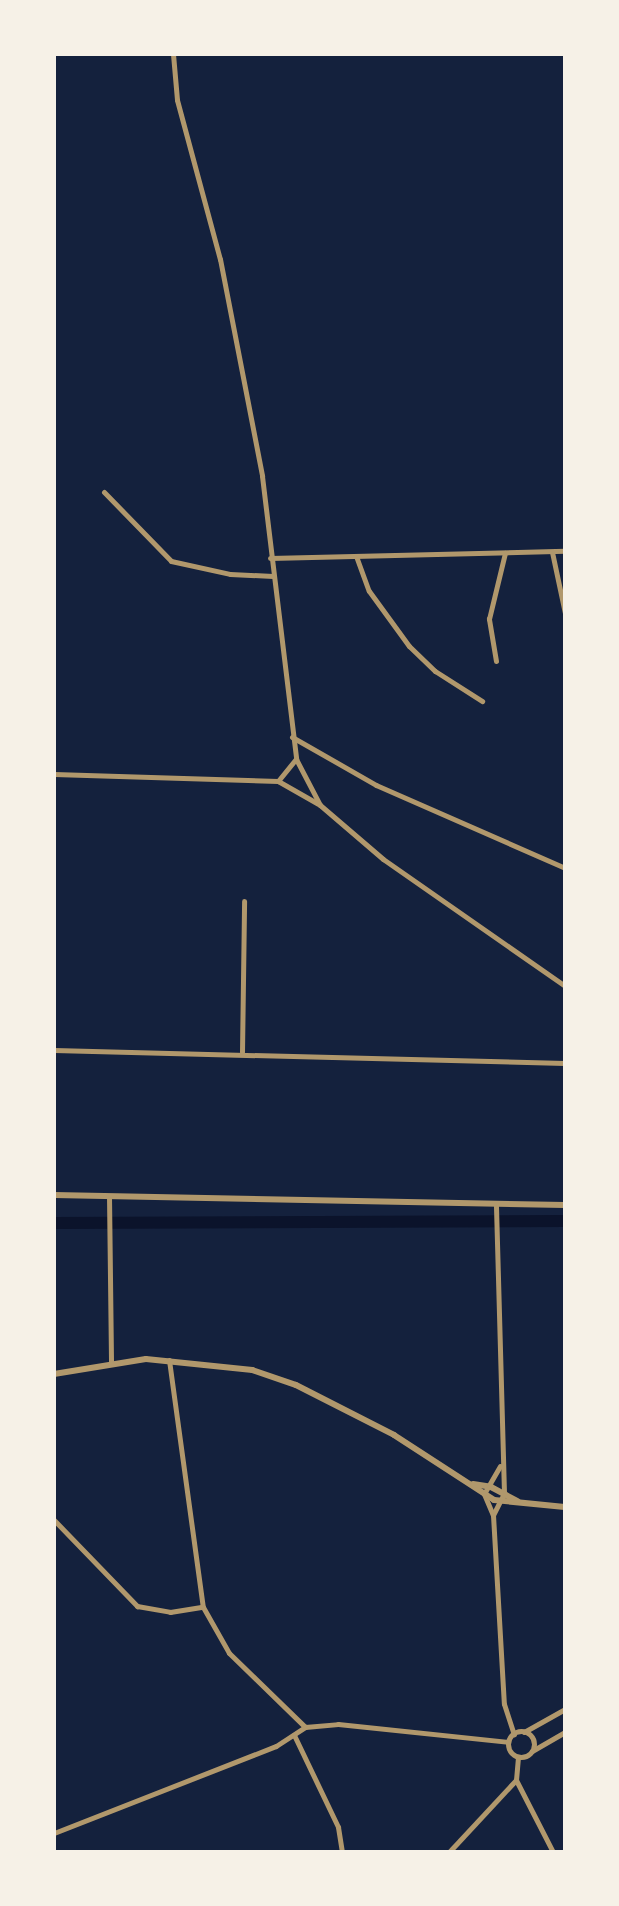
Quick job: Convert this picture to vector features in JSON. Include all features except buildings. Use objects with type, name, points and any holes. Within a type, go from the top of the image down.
[{"type":"street","points":[[173,54],[177,100],[245,379],[273,576],[291,736],[296,759],[320,805]]},
{"type":"street","points":[[104,492],[171,561],[230,574],[273,576]]},
{"type":"street","points":[[270,558],[565,551]]},
{"type":"street","points":[[552,552],[565,613]]},
{"type":"street","points":[[496,661],[489,619],[505,553]]},
{"type":"street","points":[[356,556],[369,591],[409,646],[435,671],[482,701]]},
{"type":"street","points":[[291,736],[376,785],[565,868]]},
{"type":"street","points":[[278,781],[296,759]]},
{"type":"street","points":[[54,774],[278,781],[320,805],[383,859],[565,986]]},
{"type":"street","points":[[242,1052],[244,901]]},
{"type":"street","points":[[54,1050],[242,1052],[565,1063]]},
{"type":"street","points":[[54,1195],[565,1205]]},
{"type":"street","points":[[109,1196],[111,1362]]},
{"type":"street","points":[[493,1515],[503,1502],[504,1493],[496,1204]]},
{"type":"street","points":[[169,1359],[203,1607],[229,1653],[305,1727]]},
{"type":"street","points":[[54,1374],[111,1362],[169,1359],[252,1370],[296,1385],[394,1435],[484,1494],[503,1502],[565,1507]]},
{"type":"street","points":[[501,1466],[484,1494],[493,1515],[504,1704],[514,1734]]},
{"type":"street","points":[[473,1484],[487,1485],[517,1501]]},
{"type":"street","points":[[54,1520],[137,1606],[170,1612],[203,1607]]},
{"type":"street","points":[[508,1742],[514,1734],[524,1732],[565,1709]]},
{"type":"street","points":[[54,1833],[294,1735],[305,1727],[338,1724],[508,1742]]},
{"type":"street","points":[[524,1732],[532,1738],[531,1752]]},
{"type":"street","points":[[518,1757],[565,1732]]},
{"type":"street","points":[[294,1735],[338,1827],[342,1852]]},
{"type":"street","points":[[508,1742],[518,1757],[516,1780],[553,1852]]},
{"type":"street","points":[[449,1852],[516,1780]]},
{"type":"waterway","points":[[54,1223],[565,1221]]}]
